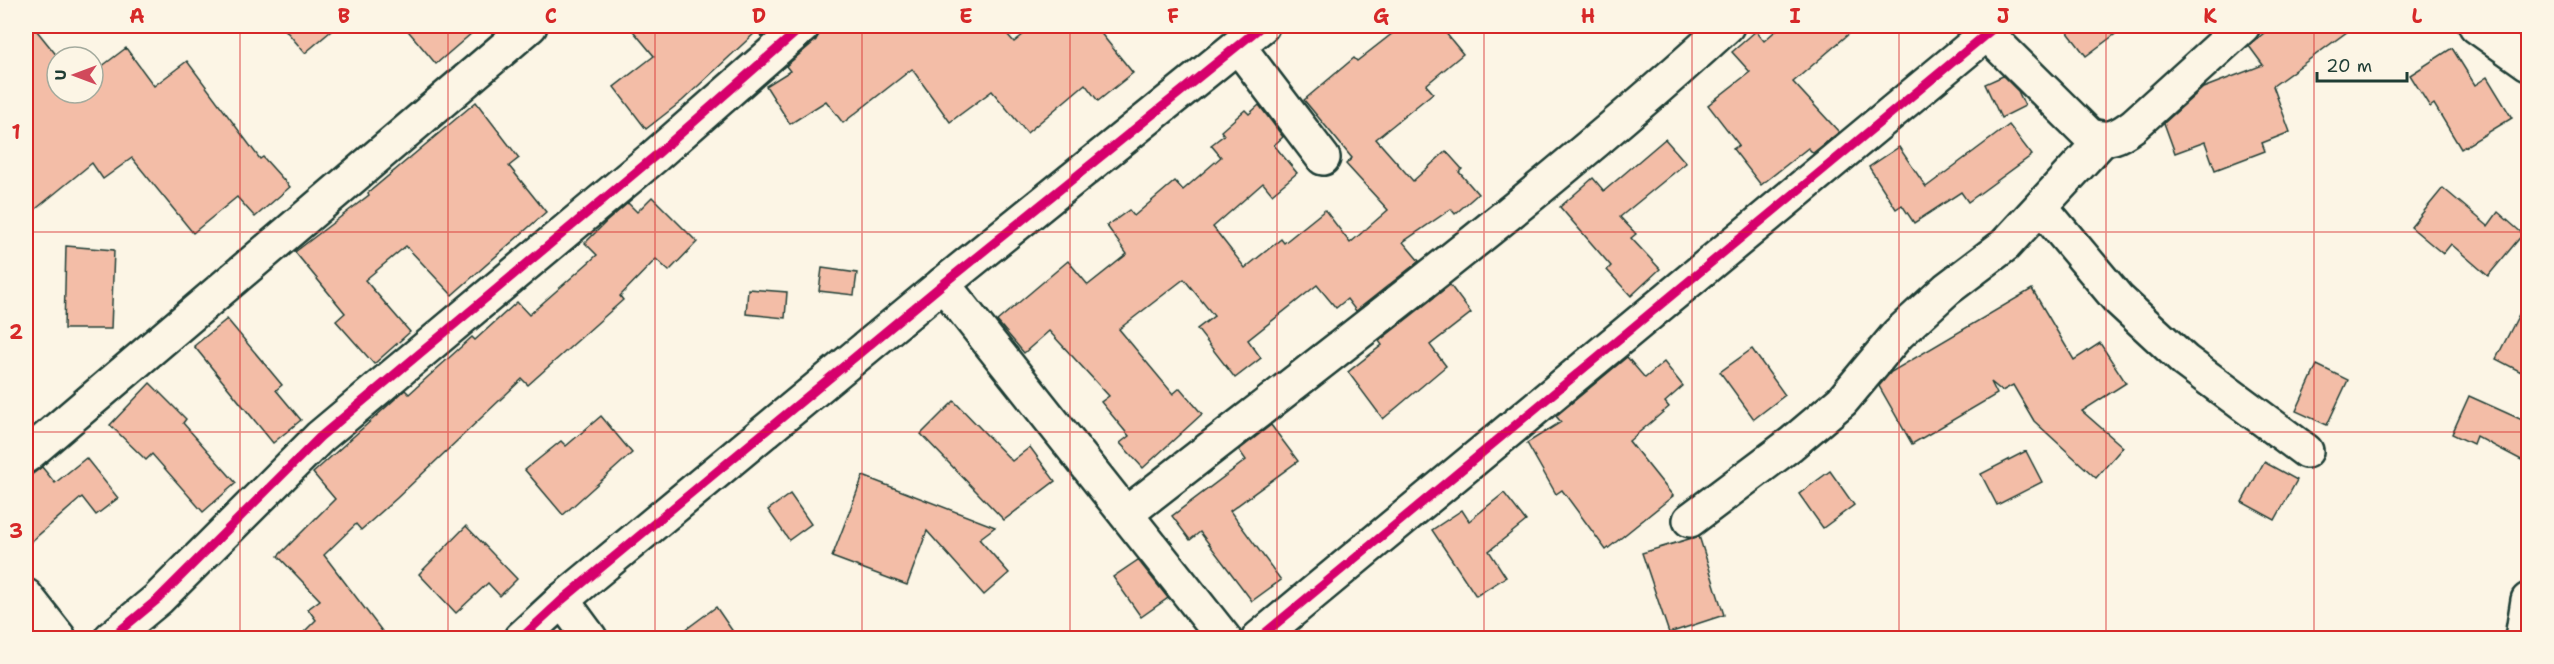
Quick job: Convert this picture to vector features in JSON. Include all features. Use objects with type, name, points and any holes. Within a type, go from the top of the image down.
[{"type":"street","points":[[26,456],[530,26]]},
{"type":"street","points":[[111,639],[158,599],[320,437],[655,156],[803,26]]},
{"type":"street","points":[[1126,514],[1506,215],[1589,147],[1727,26]]},
{"type":"street","points":[[1259,639],[1988,28],[2089,135],[2102,140],[2120,136],[2243,26]]},
{"type":"street","points":[[2476,26],[2529,63]]},
{"type":"street","points":[[521,639],[562,600],[943,284],[1250,36],[1323,158]]},
{"type":"street","points":[[1690,520],[1791,444],[1842,401],[1898,334],[1947,289],[2005,245],[2102,140]]},
{"type":"street","points":[[2041,207],[2118,299],[2185,361],[2306,451]]},
{"type":"street","points":[[943,284],[1224,639]]},
{"type":"street","points":[[26,596],[59,639]]},
{"type":"street","points":[[562,600],[590,639]]},
{"type":"street","points":[[2522,639],[2529,600]]},
{"type":"building","points":[[26,26],[33,26],[48,45],[45,45],[45,105],[105,105],[105,64],[126,48],[154,86],[187,61],[260,159],[263,157],[290,187],[255,217],[237,197],[193,233],[132,158],[103,179],[92,163],[26,217]]},
{"type":"building","points":[[282,26],[337,26],[305,53]]},
{"type":"building","points":[[404,26],[480,26],[436,64]]},
{"type":"building","points":[[629,26],[775,26],[762,37],[757,31],[682,101],[646,129],[614,87],[654,56]]},
{"type":"building","points":[[821,26],[1000,26],[1014,42],[1034,26],[1095,26],[1133,73],[1098,101],[1085,84],[1027,133],[992,91],[950,122],[912,69],[843,123],[826,101],[790,124],[766,86],[790,71],[786,66],[816,40]]},
{"type":"building","points":[[1402,26],[1440,26],[1463,54],[1426,85],[1433,93],[1376,139],[1413,181],[1446,151],[1462,169],[1459,172],[1478,194],[1455,214],[1451,209],[1403,242],[1419,261],[1356,311],[1347,299],[1336,308],[1317,285],[1248,340],[1261,358],[1235,378],[1197,329],[1214,316],[1184,279],[1119,329],[1173,394],[1180,388],[1202,414],[1143,468],[1120,443],[1129,436],[1101,402],[1109,396],[1049,331],[1024,353],[997,321],[1068,261],[1088,285],[1127,254],[1107,226],[1129,210],[1134,216],[1175,181],[1183,190],[1221,157],[1211,145],[1224,135],[1221,131],[1245,110],[1249,114],[1259,105],[1283,137],[1274,145],[1297,173],[1272,194],[1263,183],[1213,227],[1245,268],[1281,239],[1284,243],[1325,210],[1350,243],[1388,210],[1346,164],[1352,158],[1304,100],[1354,58],[1357,61]]},
{"type":"building","points":[[1781,26],[1858,26],[1793,82],[1839,132],[1813,153],[1808,148],[1761,185],[1733,149],[1739,145],[1708,105],[1750,72],[1732,52],[1756,31],[1764,41]]},
{"type":"building","points":[[2063,26],[2126,26],[2086,56]]},
{"type":"building","points":[[2272,26],[2355,26],[2273,86],[2290,132],[2262,143],[2265,151],[2215,170],[2205,142],[2175,153],[2164,123],[2203,88],[2263,65],[2249,46]]},
{"type":"building","points":[[2452,48],[2475,85],[2487,77],[2512,118],[2461,149],[2434,104],[2430,107],[2410,75]]},
{"type":"building","points":[[2003,76],[2018,91],[2025,106],[2001,118],[1985,84]]},
{"type":"building","points":[[476,102],[519,158],[509,166],[546,212],[452,295],[406,246],[365,280],[410,332],[374,364],[336,321],[345,313],[295,252],[369,195],[368,193]]},
{"type":"building","points":[[2009,125],[2032,155],[1968,202],[1961,192],[1914,223],[1902,205],[1896,209],[1869,167],[1899,147],[1926,187]]},
{"type":"building","points":[[1665,139],[1686,163],[1620,217],[1636,234],[1631,238],[1660,269],[1631,296],[1607,270],[1611,266],[1560,207],[1593,178],[1604,191]]},
{"type":"building","points":[[2443,188],[2488,226],[2498,212],[2523,234],[2488,276],[2451,244],[2443,254],[2411,227]]},
{"type":"building","points":[[652,197],[697,242],[669,271],[656,259],[620,296],[623,300],[528,385],[522,379],[361,530],[356,524],[324,555],[388,639],[297,639],[316,620],[308,609],[320,600],[278,556],[335,499],[313,473],[405,390],[409,394],[472,337],[475,340],[517,302],[529,315],[597,255],[585,243],[606,222],[628,203],[637,212]]},
{"type":"building","points":[[66,246],[114,250],[111,329],[64,329]]},
{"type":"building","points":[[822,268],[857,273],[854,295],[819,291]]},
{"type":"building","points":[[1450,285],[1471,313],[1430,345],[1446,366],[1383,419],[1348,372],[1382,345],[1379,341]]},
{"type":"building","points":[[748,289],[787,292],[785,318],[746,314]]},
{"type":"building","points":[[2032,289],[2074,360],[2100,343],[2126,383],[2082,411],[2123,447],[2096,478],[2034,421],[2013,385],[2002,391],[1991,382],[1997,394],[1912,444],[1879,386],[1891,372]]},
{"type":"building","points":[[2529,295],[2529,376],[2496,359]]},
{"type":"building","points":[[227,319],[282,385],[276,390],[301,420],[273,443],[194,346]]},
{"type":"building","points":[[1752,349],[1785,395],[1754,419],[1720,372]]},
{"type":"building","points":[[1627,357],[1645,378],[1664,362],[1683,386],[1665,402],[1669,407],[1629,441],[1673,496],[1606,550],[1562,490],[1556,494],[1527,443],[1561,422],[1556,416]]},
{"type":"building","points":[[2317,365],[2348,380],[2327,425],[2296,411]]},
{"type":"building","points":[[150,383],[186,419],[183,423],[236,483],[203,512],[152,454],[146,460],[110,425]]},
{"type":"building","points":[[2469,396],[2529,423],[2529,464],[2476,436],[2473,444],[2452,434]]},
{"type":"building","points":[[954,401],[1012,461],[1030,447],[1055,481],[1004,520],[921,434]]},
{"type":"building","points":[[601,416],[632,453],[563,515],[525,470],[561,441],[566,446]]},
{"type":"building","points":[[1271,425],[1298,461],[1230,511],[1281,580],[1252,601],[1200,532],[1190,540],[1172,516],[1246,460],[1239,450]]},
{"type":"building","points":[[2026,451],[2042,482],[1997,505],[1981,474]]},
{"type":"building","points":[[86,458],[118,498],[96,515],[82,497],[26,546],[26,479],[42,467],[55,483]]},
{"type":"building","points":[[2264,462],[2297,480],[2275,520],[2242,502]]},
{"type":"building","points":[[1830,471],[1854,505],[1823,528],[1799,494]]},
{"type":"building","points":[[863,476],[995,527],[979,539],[1009,573],[984,595],[927,531],[907,585],[832,557]]},
{"type":"building","points":[[1504,493],[1526,521],[1489,551],[1506,577],[1476,596],[1432,530],[1462,510],[1469,521]]},
{"type":"building","points":[[790,494],[811,524],[789,540],[768,510]]},
{"type":"building","points":[[466,526],[517,579],[500,596],[488,583],[456,613],[419,574]]},
{"type":"building","points":[[1699,536],[1724,615],[1669,633],[1642,553]]},
{"type":"building","points":[[1138,560],[1168,598],[1141,617],[1113,577]]},
{"type":"building","points":[[716,607],[738,639],[673,639]]},
{"type":"cycle path","points":[[111,638],[158,599],[320,437],[655,156],[803,26]]},
{"type":"cycle path","points":[[521,638],[562,600],[943,284],[1262,26]]},
{"type":"cycle path","points":[[1259,638],[1996,26]]}]
